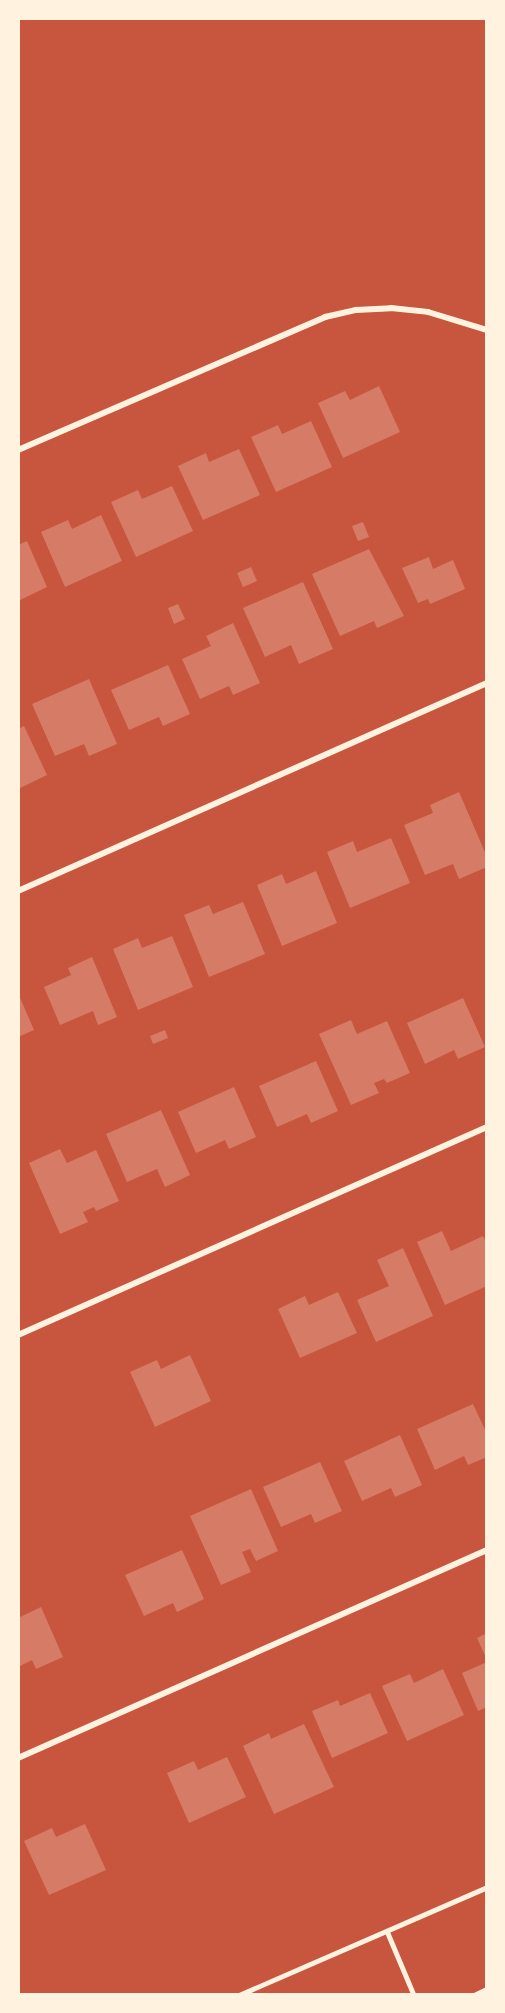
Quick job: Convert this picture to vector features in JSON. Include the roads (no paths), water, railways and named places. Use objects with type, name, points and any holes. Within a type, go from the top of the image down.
[{"type":"street","points":[[18,450],[325,317],[356,310],[391,308],[428,312],[487,330]]},
{"type":"street","points":[[18,891],[487,683]]},
{"type":"street","points":[[18,1335],[487,1127]]},
{"type":"street","points":[[18,1758],[487,1550]]},
{"type":"lane","points":[[239,1995],[487,1887]]},
{"type":"lane","points":[[387,1931],[414,1995]]},
{"type":"lane","points":[[474,1995],[487,1989]]}]
